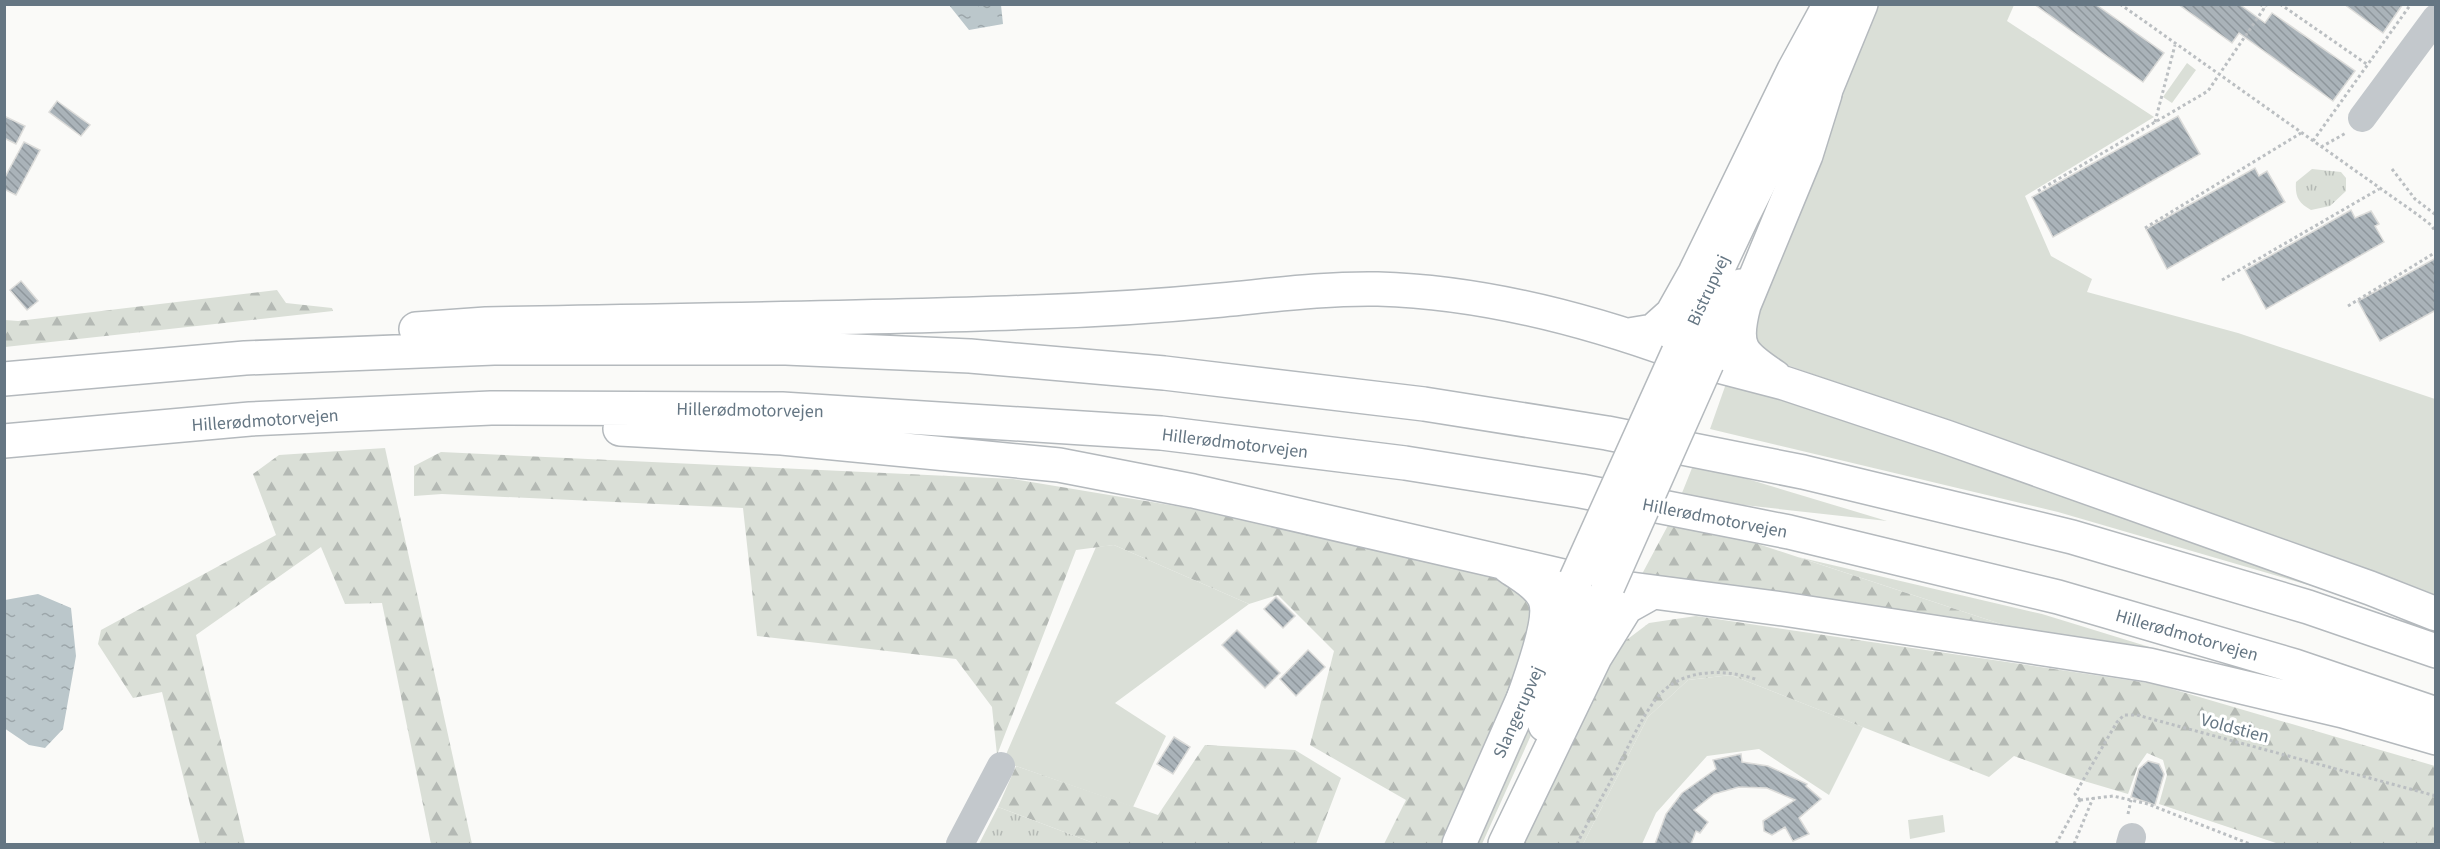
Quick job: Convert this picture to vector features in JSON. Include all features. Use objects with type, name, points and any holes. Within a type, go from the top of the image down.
[{"type":"main road","points":[[1629,335],[1653,331],[1672,314],[1695,273],[1794,70],[1830,4]]},
{"type":"main road","name":"Bistrupvej","points":[[1608,586],[1693,358],[1743,214],[1849,4]]},
{"type":"main road","name":"Bistrupvej","points":[[1576,579],[1693,358],[1825,94],[1861,4]]},
{"type":"main road","points":[[1784,383],[1748,357],[1739,344],[1738,326],[1744,305],[1806,154],[1825,94]]},
{"type":"main road","points":[[245,358],[306,336],[486,324],[998,314],[1119,309],[1328,290],[1378,289],[1444,294],[1553,314],[1629,335],[1693,358],[1784,383],[1958,441],[2359,584],[2436,614]]},
{"type":"main road","points":[[4,379],[245,358],[494,348],[786,348],[970,357],[1164,373],[1424,404],[1607,433],[1803,472],[2061,535],[2308,607],[2436,651]]},
{"type":"main road","points":[[491,408],[578,427],[782,438],[1059,465],[1192,491],[1608,586],[1783,609],[2150,665],[2343,711],[2436,738]]},
{"type":"main road","name":"Hillerødmotorvejen","points":[[4,441],[250,419],[491,408],[782,409],[1161,433],[1405,463],[1581,491],[1789,532],[2047,594],[2295,666],[2436,714]]},
{"type":"main road","points":[[1504,563],[1535,585],[1544,597],[1547,609],[1545,627],[1521,706]]},
{"type":"main road","name":"Slangerupvej","points":[[1459,844],[1576,579]]},
{"type":"main road","name":"Slangerupvej","points":[[1491,844],[1608,586]]},
{"type":"main road","points":[[1505,844],[1595,657],[1626,607],[1651,593]]},
{"type":"street","points":[[2355,125],[2379,72],[2436,18]]},
{"type":"street","points":[[960,844],[1001,766]]},
{"type":"path","points":[[2120,4],[2218,76],[2431,225],[2436,232]]},
{"type":"path","points":[[2038,191],[2208,91],[2266,6],[2260,4]]},
{"type":"path","points":[[2280,4],[2379,72]]},
{"type":"path","points":[[2313,141],[2379,72],[2411,4]]},
{"type":"path","points":[[2155,122],[2175,45]]},
{"type":"path","points":[[2321,147],[2355,125]]},
{"type":"path","points":[[2145,228],[2301,133]]},
{"type":"path","points":[[2392,169],[2415,199],[2436,215]]},
{"type":"path","points":[[2222,280],[2380,189]]},
{"type":"path","points":[[2348,306],[2436,252]]},
{"type":"path","points":[[1577,844],[1629,744],[1657,698],[1682,679],[1703,673],[1725,672],[1758,680]]},
{"type":"path","name":"Voldstien","points":[[2080,800],[2075,794],[2117,722],[2124,715],[2137,715],[2436,796]]},
{"type":"path","points":[[2056,844],[2080,800],[2113,796],[2148,804],[2250,844]]},
{"type":"path","points":[[2074,844],[2093,798]]},
{"type":"green space","points":[[1878,5],[2014,5],[2007,21],[2154,117],[2025,196],[2051,256],[2092,279],[2087,292],[2238,333],[2435,399],[2435,600],[2357,568],[1765,357],[1748,320],[1856,49]]},
{"type":"green space","points":[[2187,63],[2196,70],[2172,103],[2163,97]]},
{"type":"green space","points":[[2312,169],[2341,172],[2346,178],[2346,191],[2330,206],[2311,210],[2298,199],[2296,182]]},
{"type":"green space","points":[[277,290],[286,303],[332,308],[333,311],[5,347],[5,320],[18,321]]},
{"type":"green space","points":[[1728,378],[2422,618],[2058,512],[1710,429]]},
{"type":"green space","points":[[385,448],[472,844],[431,844],[382,603],[345,604],[321,547],[196,635],[245,844],[200,844],[162,692],[133,698],[98,644],[101,630],[276,535],[253,474],[279,455]]},
{"type":"green space","points":[[441,452],[1013,479],[1248,518],[1503,577],[1527,594],[1537,631],[1442,844],[1384,844],[1406,800],[1310,745],[1334,651],[1278,595],[1249,604],[1114,545],[1076,550],[997,755],[992,707],[956,659],[757,636],[743,508],[442,494],[414,496],[414,466]]},
{"type":"green space","points":[[1694,463],[1887,521],[1680,498]]},
{"type":"green space","points":[[1673,516],[2040,637],[1642,574]]},
{"type":"green space","points":[[1114,545],[1249,604],[1115,703],[1166,736],[1133,807],[1016,766],[1001,766],[1096,547]]},
{"type":"green space","points":[[1798,557],[2042,614],[2234,673],[2040,637]]},
{"type":"green space","points":[[1592,600],[1482,844],[1469,844]]},
{"type":"green space","points":[[1696,616],[2155,684],[2435,766],[2435,844],[2279,844],[2159,804],[2167,775],[2163,760],[2147,753],[2138,766],[2128,794],[2074,778],[2014,756],[1989,777],[1731,675],[1688,680],[1648,717],[1583,844],[1519,844],[1608,654],[1649,623]]},
{"type":"green space","points":[[1731,675],[1863,727],[1829,795],[1759,749],[1707,756],[1656,813],[1642,844],[1583,844],[1648,717],[1688,680]]},
{"type":"green space","points":[[1205,745],[1295,750],[1341,778],[1316,844],[1096,844],[998,807],[1016,766],[1158,815]]},
{"type":"green space","points":[[998,807],[1096,844],[979,844]]},
{"type":"green space","points":[[1943,815],[1945,832],[1910,839],[1908,820]]},
{"type":"water","points":[[949,5],[1001,5],[1003,24],[969,30]]},
{"type":"water","points":[[38,594],[71,608],[76,656],[63,729],[45,748],[29,745],[4,728],[5,600]]},
{"type":"building","points":[[2034,4],[2095,4],[2164,53],[2143,82]]},
{"type":"building","points":[[2178,4],[2239,4],[2265,23],[2272,13],[2355,71],[2333,101],[2239,33],[2232,43]]},
{"type":"building","points":[[2344,4],[2403,4],[2383,33]]},
{"type":"building","points":[[57,101],[90,125],[81,136],[49,112]]},
{"type":"building","points":[[4,116],[25,126],[16,144],[4,138]]},
{"type":"building","points":[[2178,116],[2200,154],[2053,237],[2032,197]]},
{"type":"building","points":[[24,142],[40,150],[16,195],[4,189],[4,179]]},
{"type":"building","points":[[2255,168],[2259,176],[2267,171],[2285,202],[2167,269],[2146,229]]},
{"type":"building","points":[[2351,210],[2355,218],[2371,211],[2379,224],[2375,226],[2384,242],[2266,309],[2245,270]]},
{"type":"building","points":[[2436,258],[2436,310],[2380,341],[2358,301]]},
{"type":"building","points":[[21,281],[38,301],[27,310],[10,290]]},
{"type":"building","points":[[1276,597],[1295,616],[1283,628],[1264,609]]},
{"type":"building","points":[[1237,630],[1280,673],[1265,688],[1222,645]]},
{"type":"building","points":[[1308,650],[1325,667],[1296,696],[1280,679]]},
{"type":"building","points":[[1174,737],[1190,747],[1173,774],[1157,764]]},
{"type":"building","points":[[1741,754],[1742,762],[1768,766],[1807,784],[1806,786],[1821,799],[1799,818],[1809,834],[1793,841],[1785,827],[1772,835],[1764,831],[1763,821],[1795,800],[1767,788],[1739,787],[1714,794],[1694,810],[1708,822],[1700,833],[1696,831],[1691,844],[1655,844],[1666,814],[1682,793],[1716,769],[1713,760]]},
{"type":"building","points":[[2148,761],[2159,764],[2164,774],[2155,805],[2131,797],[2139,769]]}]
